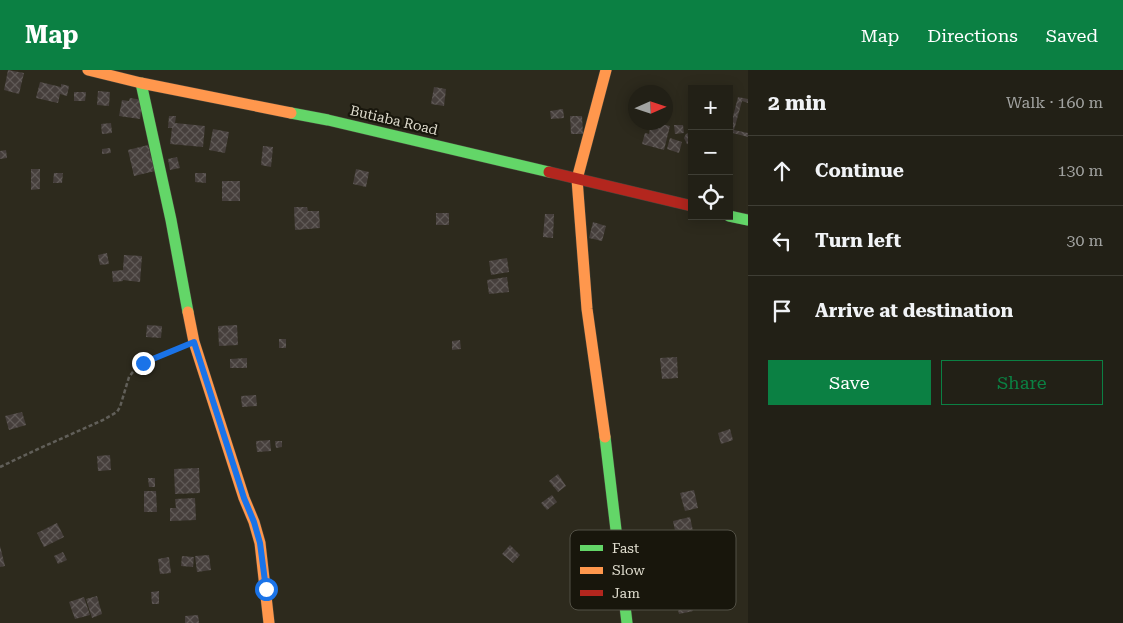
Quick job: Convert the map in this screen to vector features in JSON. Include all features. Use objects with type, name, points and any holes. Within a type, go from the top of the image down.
[{"type":"street","name":"Butiaba Road","points":[[88,70],[141,83],[328,120],[688,205]]},
{"type":"street","points":[[606,70],[578,179],[586,309],[610,470],[617,530]]},
{"type":"street","points":[[141,83],[171,220],[194,342],[260,543],[269,623]]},
{"type":"street","points":[[733,217],[748,220]]},
{"type":"street","points":[[626,610],[627,623]]},
{"type":"path","points":[[0,468],[117,412],[129,376],[136,368],[143,363],[194,342]]},
{"type":"building","points":[[8,70],[24,73],[19,94],[4,90]]},
{"type":"building","points":[[40,82],[61,87],[61,84],[69,86],[67,96],[60,94],[58,103],[36,98]]},
{"type":"building","points":[[434,87],[446,89],[444,106],[431,104]]},
{"type":"building","points":[[98,91],[110,92],[109,106],[97,105]]},
{"type":"building","points":[[74,92],[86,92],[85,101],[74,101]]},
{"type":"building","points":[[738,97],[748,99],[748,103],[742,101],[734,130],[748,133],[748,137],[733,133],[733,116]]},
{"type":"building","points":[[130,98],[143,100],[140,119],[119,116],[122,100],[129,101]]},
{"type":"building","points":[[563,109],[564,118],[551,119],[550,111]]},
{"type":"building","points":[[169,116],[176,116],[175,123],[205,126],[203,147],[170,144],[172,128],[168,128]]},
{"type":"building","points":[[570,116],[582,116],[583,134],[571,134]]},
{"type":"building","points":[[111,123],[112,133],[102,134],[101,124]]},
{"type":"building","points":[[674,125],[683,125],[684,133],[675,134]]},
{"type":"building","points":[[213,129],[229,132],[225,153],[209,150]]},
{"type":"building","points":[[650,130],[669,130],[664,150],[642,144],[645,133],[649,134]]},
{"type":"building","points":[[688,133],[688,144],[684,138]]},
{"type":"building","points":[[670,138],[682,142],[679,153],[667,149]]},
{"type":"building","points":[[148,145],[155,171],[134,176],[128,150]]},
{"type":"building","points":[[263,146],[273,147],[271,167],[261,165]]},
{"type":"building","points":[[110,148],[111,153],[102,154],[102,149]]},
{"type":"building","points":[[6,150],[7,158],[0,159],[0,151]]},
{"type":"building","points":[[177,157],[180,168],[170,170],[168,159]]},
{"type":"building","points":[[31,169],[40,169],[40,189],[31,190]]},
{"type":"building","points":[[356,169],[369,172],[366,187],[353,184]]},
{"type":"building","points":[[54,173],[63,173],[62,183],[53,183]]},
{"type":"building","points":[[195,173],[206,173],[206,183],[195,182]]},
{"type":"building","points":[[222,181],[240,181],[240,201],[222,201]]},
{"type":"building","points":[[294,207],[307,207],[308,211],[319,211],[320,228],[295,230]]},
{"type":"building","points":[[436,213],[449,213],[449,225],[436,225]]},
{"type":"building","points":[[545,214],[554,214],[553,238],[543,237]]},
{"type":"building","points":[[593,222],[606,226],[602,241],[589,238]]},
{"type":"building","points":[[107,253],[109,264],[100,265],[98,255]]},
{"type":"building","points":[[124,255],[142,256],[140,282],[123,280],[113,282],[112,271],[123,270]]},
{"type":"building","points":[[507,258],[509,272],[491,275],[489,261]]},
{"type":"building","points":[[507,277],[509,292],[489,294],[487,280]]},
{"type":"building","points":[[147,325],[162,326],[161,338],[146,337]]},
{"type":"building","points":[[237,325],[238,345],[219,346],[218,326]]},
{"type":"building","points":[[279,339],[286,339],[286,348],[279,348]]},
{"type":"building","points":[[460,340],[461,349],[452,350],[452,341]]},
{"type":"building","points":[[677,357],[678,378],[662,379],[660,358]]},
{"type":"building","points":[[247,358],[247,368],[230,368],[230,359]]},
{"type":"building","points":[[256,395],[257,406],[242,407],[241,396]]},
{"type":"building","points":[[22,412],[26,425],[9,430],[5,416]]},
{"type":"building","points":[[730,429],[733,440],[721,444],[718,433]]},
{"type":"building","points":[[270,440],[271,451],[257,452],[256,441]]},
{"type":"building","points":[[275,441],[282,441],[282,447],[276,448]]},
{"type":"building","points":[[110,455],[111,470],[98,471],[97,456]]},
{"type":"building","points":[[199,468],[200,493],[175,494],[174,469]]},
{"type":"building","points":[[558,474],[566,486],[558,492],[549,481]]},
{"type":"building","points":[[148,478],[155,478],[155,487],[149,487]]},
{"type":"building","points":[[694,490],[698,508],[685,511],[680,493]]},
{"type":"building","points":[[144,491],[156,491],[157,512],[144,512]]},
{"type":"building","points":[[552,495],[557,502],[547,510],[541,503]]},
{"type":"building","points":[[195,498],[196,520],[170,521],[170,508],[176,508],[175,499]]},
{"type":"building","points":[[690,517],[693,530],[675,530],[673,521]]},
{"type":"building","points":[[57,523],[64,537],[44,547],[37,533]]},
{"type":"building","points":[[510,545],[520,555],[513,563],[502,554]]},
{"type":"building","points":[[0,546],[5,566],[0,567]]},
{"type":"building","points":[[63,552],[67,560],[58,564],[54,556]]},
{"type":"building","points":[[209,555],[211,570],[197,572],[195,556]]},
{"type":"building","points":[[182,556],[194,557],[193,567],[181,566]]},
{"type":"building","points":[[169,557],[171,573],[160,574],[158,559]]},
{"type":"building","points":[[159,591],[159,604],[152,604],[151,592]]},
{"type":"building","points":[[97,596],[102,614],[92,618],[86,599]]},
{"type":"building","points":[[84,597],[90,615],[75,619],[69,602]]},
{"type":"building","points":[[678,610],[693,610],[693,611],[679,614]]},
{"type":"building","points":[[198,615],[199,623],[185,623],[185,616]]},
{"type":"traffic: fast","points":[[141,83],[171,220],[188,312]]},
{"type":"traffic: fast","points":[[291,113],[549,172]]},
{"type":"traffic: fast","points":[[733,217],[748,220]]},
{"type":"traffic: fast","points":[[605,437],[616,530]]},
{"type":"traffic: fast","points":[[625,610],[627,623]]},
{"type":"traffic: slow","points":[[88,70],[141,83],[291,113]]},
{"type":"traffic: slow","points":[[605,437],[587,309],[577,179],[606,70]]},
{"type":"traffic: slow","points":[[188,312],[194,342],[260,543],[269,623]]},
{"type":"traffic: jam","points":[[549,172],[688,205]]},
{"type":"route","points":[[143,363],[194,342],[244,498],[254,522],[260,543],[266,589]]}]
